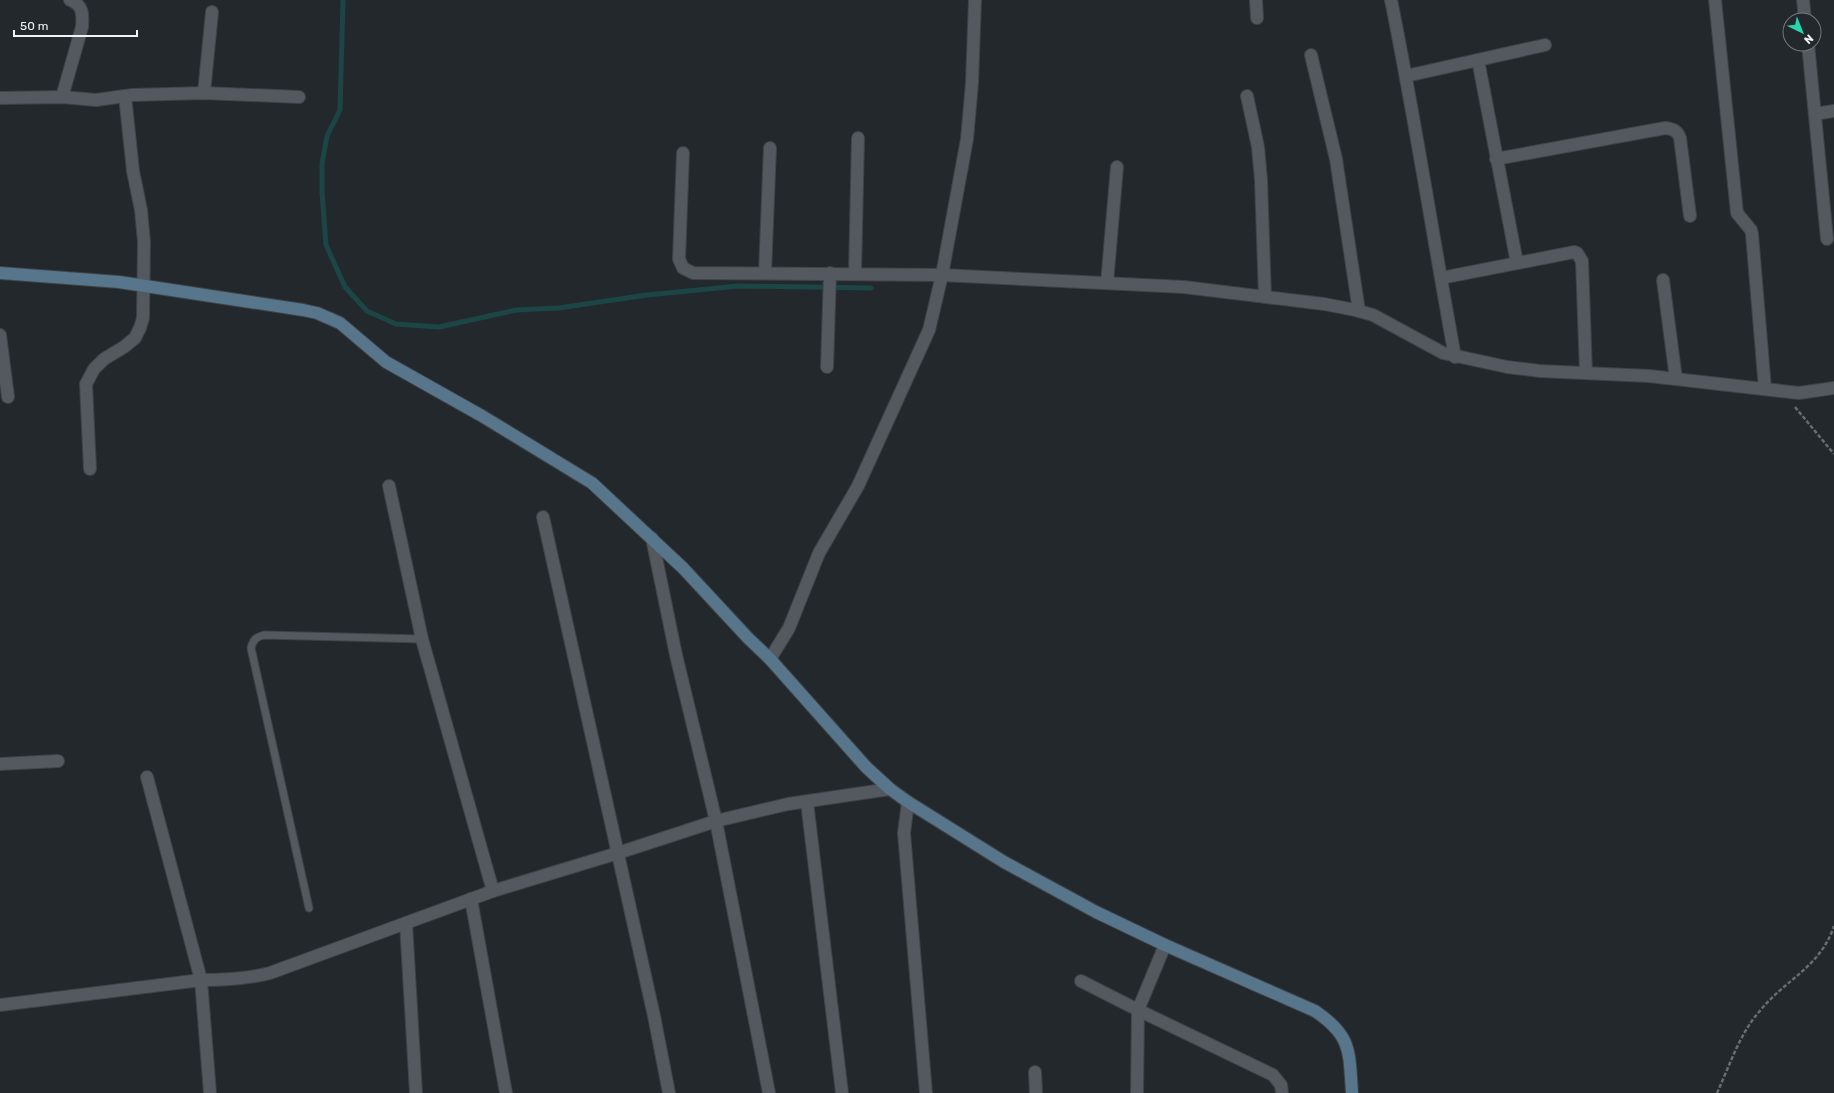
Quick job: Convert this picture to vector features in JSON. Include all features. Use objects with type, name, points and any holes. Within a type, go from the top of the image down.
[{"type":"street","points":[[62,97],[82,27],[83,16],[80,6],[70,0]]},
{"type":"street","points":[[770,659],[789,628],[816,559],[858,486],[929,330],[942,275],[966,138],[972,83],[975,0]]},
{"type":"street","points":[[1256,0],[1257,18]]},
{"type":"street","points":[[1391,0],[1406,76],[1455,357]]},
{"type":"street","points":[[1715,0],[1738,213],[1740,218],[1749,227],[1752,234],[1765,389]]},
{"type":"street","points":[[1803,0],[1804,12]]},
{"type":"street","points":[[204,93],[212,12]]},
{"type":"street","points":[[1406,76],[1544,45]]},
{"type":"street","points":[[1809,52],[1828,239]]},
{"type":"street","points":[[1311,55],[1336,159],[1359,311]]},
{"type":"street","points":[[1478,60],[1517,263]]},
{"type":"street","points":[[0,98],[62,97],[96,100],[124,96],[204,93],[299,97]]},
{"type":"street","points":[[90,470],[86,384],[94,369],[104,359],[124,347],[134,338],[140,328],[143,318],[145,286],[144,242],[141,210],[133,171],[124,96]]},
{"type":"street","points":[[1247,96],[1258,147],[1261,180],[1264,297]]},
{"type":"street","points":[[1815,114],[1834,111]]},
{"type":"street","points":[[1496,158],[1664,128],[1676,130],[1680,138],[1690,216]]},
{"type":"street","points":[[855,273],[858,138]]},
{"type":"street","points":[[765,273],[770,148]]},
{"type":"street","points":[[683,153],[679,259],[681,266],[693,273],[765,273],[829,282],[855,273],[942,275],[1184,287],[1324,304],[1359,311],[1373,316],[1443,353],[1455,357],[1507,367],[1676,379],[1799,393],[1834,388]]},
{"type":"street","points":[[1107,283],[1117,167]]},
{"type":"street","points":[[1441,278],[1574,252],[1580,256],[1582,261],[1586,373]]},
{"type":"street","points":[[0,273],[119,282],[303,310],[317,313],[340,323],[395,368],[482,416],[592,483],[684,568],[748,638],[770,659],[866,767],[890,789],[908,802],[1037,881],[1096,912],[1165,945],[1315,1011],[1330,1021],[1347,1044],[1352,1093]]},
{"type":"street","points":[[1663,280],[1676,379]]},
{"type":"street","points":[[827,367],[829,282]]},
{"type":"street","points":[[0,335],[8,397]]},
{"type":"street","points":[[389,486],[422,639],[493,891]]},
{"type":"street","points":[[543,517],[654,1016],[668,1093]]},
{"type":"street","points":[[652,538],[676,655],[716,821],[769,1093]]},
{"type":"street","points":[[0,764],[58,761]]},
{"type":"street","points":[[148,777],[201,980],[212,1092]]},
{"type":"street","points":[[0,1005],[201,980],[251,978],[270,973],[493,891],[716,821],[807,802],[890,789]]},
{"type":"street","points":[[807,802],[842,1093]]},
{"type":"street","points":[[908,802],[904,833],[926,1093]]},
{"type":"street","points":[[471,899],[506,1093]]},
{"type":"street","points":[[406,923],[416,1093]]},
{"type":"street","points":[[1137,1093],[1138,1010],[1165,945]]},
{"type":"street","points":[[1081,980],[1138,1010],[1273,1075],[1281,1085],[1282,1093]]},
{"type":"street","points":[[1035,1072],[1036,1093]]},
{"type":"lane","points":[[309,908],[251,648],[252,642],[257,637],[264,635],[422,639]]},
{"type":"path","points":[[1784,391],[1808,424],[1834,454]]},
{"type":"path","points":[[1717,1093],[1749,1026],[1758,1012],[1812,963],[1822,950],[1834,926]]},
{"type":"waterway","points":[[343,0],[340,110],[327,136],[322,164],[322,192],[326,245],[345,287],[367,311],[396,324],[439,327],[516,310],[559,308],[647,295],[738,286],[871,288]]}]
